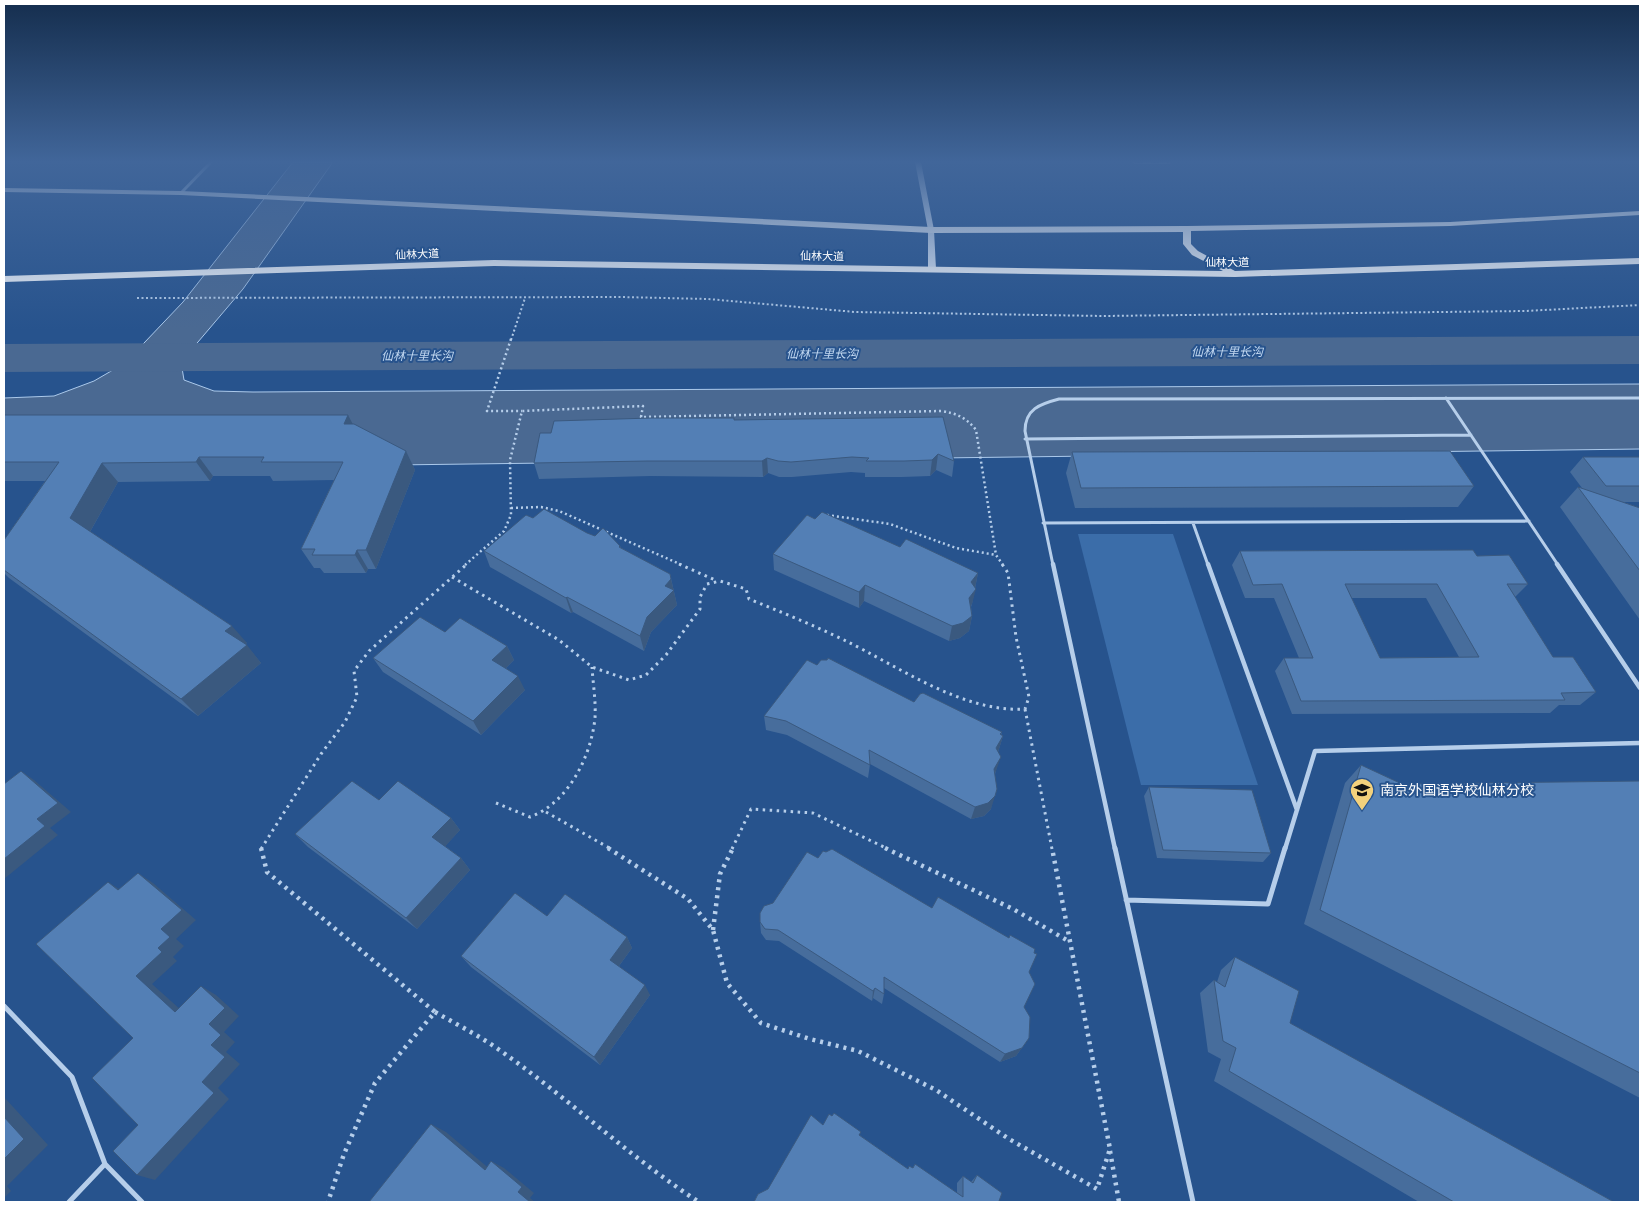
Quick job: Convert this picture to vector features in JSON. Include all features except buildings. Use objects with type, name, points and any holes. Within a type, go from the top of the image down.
[{"type":"main road","points":[[693,218],[931,230],[1187,230],[1450,224],[1549,218]]},
{"type":"main road","points":[[1187,230],[1187,244],[1195,254],[1234,274]]},
{"type":"main road","name":"仙林大道","points":[[4,279],[494,263],[1234,274],[1640,260]]},
{"type":"street","points":[[929,218],[932,269]]},
{"type":"lane","points":[[1446,398],[1640,688]]},
{"type":"lane","points":[[1193,1202],[1025,438],[1023,428],[1029,412],[1037,406],[1059,399],[1640,398]]},
{"type":"lane","points":[[1025,438],[1471,435]]},
{"type":"lane","points":[[1043,523],[1528,521]]},
{"type":"lane","points":[[1193,523],[1297,810]]},
{"type":"lane","points":[[1126,900],[1268,904],[1315,751],[1640,743]]},
{"type":"lane","points":[[4,1006],[72,1077],[105,1164],[142,1202]]},
{"type":"lane","points":[[69,1202],[105,1164]]},
{"type":"path","points":[[131,298],[708,299],[855,312],[1064,316],[1525,311],[1640,305]]},
{"type":"path","points":[[525,298],[487,411],[643,406],[641,417],[941,411],[952,412],[967,419],[976,430],[996,555],[1008,573],[1016,637],[1029,698],[1026,709],[1119,1202]]},
{"type":"path","points":[[522,411],[510,460],[511,516],[504,531],[369,651],[354,671],[357,697],[345,722],[320,754],[262,847],[267,872],[435,1012],[497,1048],[613,1137],[656,1174],[699,1202]]},
{"type":"path","points":[[511,508],[541,507],[559,511],[715,580],[729,581],[746,589],[748,599],[845,640],[941,689],[1004,711],[1015,712],[1026,709]]},
{"type":"path","points":[[827,515],[890,524],[956,548],[996,555]]},
{"type":"path","points":[[452,576],[559,640],[592,667],[629,680],[646,675],[666,655],[700,609],[699,596],[708,584],[715,580]]},
{"type":"path","points":[[496,803],[530,817],[546,812],[565,793],[576,776],[590,741],[594,723],[595,695],[592,667]]},
{"type":"path","points":[[1070,942],[1012,909],[813,813],[751,809],[720,874],[713,930],[727,983],[761,1023],[810,1040],[858,1051],[936,1090],[1008,1139],[1096,1189],[1110,1149]]},
{"type":"path","points":[[546,812],[632,861],[688,898],[713,930]]},
{"type":"path","points":[[328,1202],[344,1154],[375,1083],[435,1012]]},
{"type":"shaded area","points":[[249,218],[293,218],[243,289],[181,362],[184,380],[214,391],[253,392],[1640,384],[1640,449],[4,470],[4,398],[54,396],[94,381],[125,363],[183,302]]},
{"type":"shaded area","points":[[1078,534],[1173,534],[1258,785],[1141,785]]},
{"type":"waterway","name":"仙林十里长沟","points":[[4,358],[1640,350]]},
{"type":"place","name":"南京外国语学校仙林分校","points":[[1362,811]]}]
